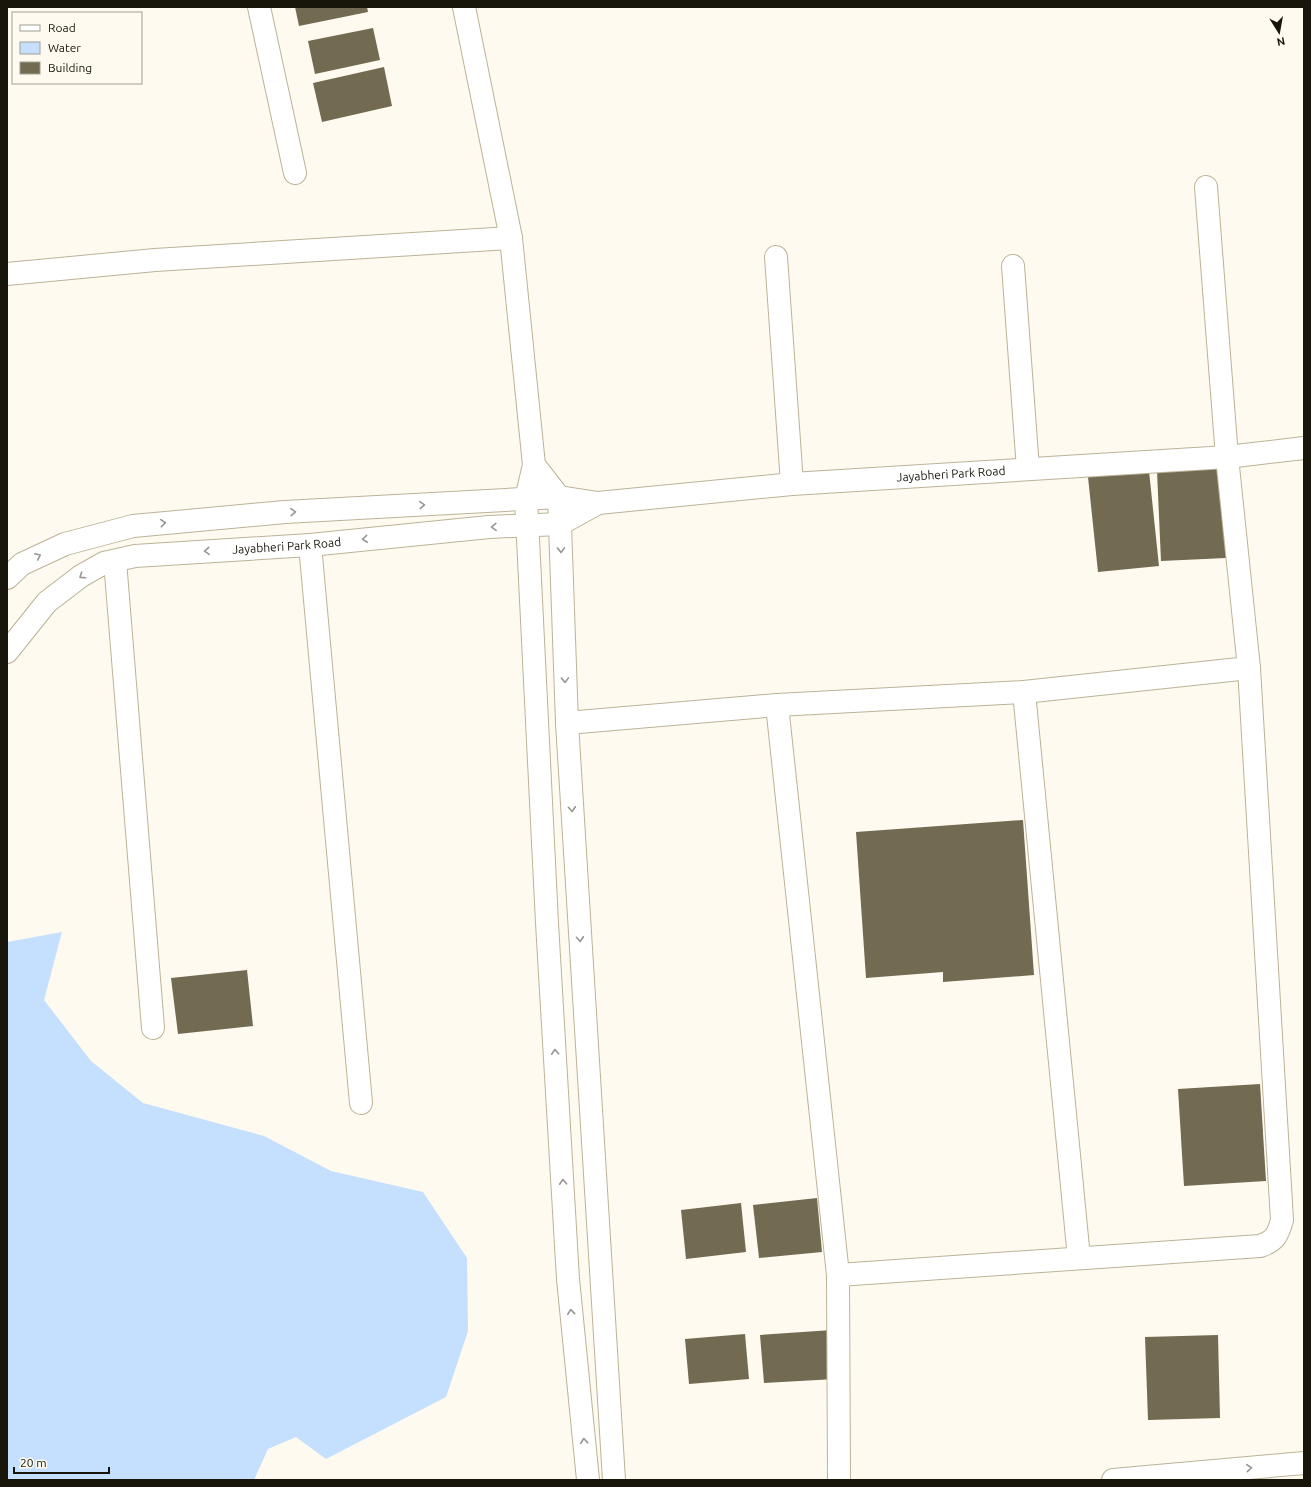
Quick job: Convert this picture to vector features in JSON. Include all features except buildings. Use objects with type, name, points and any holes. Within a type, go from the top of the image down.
[{"type":"street","points":[[259,7],[295,173]]},
{"type":"street","points":[[464,7],[511,238],[534,465],[526,499],[547,924],[568,1279],[588,1480]]},
{"type":"street","points":[[838,1275],[1260,1246],[1272,1242],[1277,1237],[1282,1220],[1249,668],[1227,457],[1206,187]]},
{"type":"street","points":[[7,274],[155,260],[511,238]]},
{"type":"street","points":[[776,257],[792,484]]},
{"type":"street","points":[[1013,266],[1028,469]]},
{"type":"street","name":"Jayabheri Park Road","points":[[7,578],[22,564],[65,544],[133,526],[286,512],[559,497],[598,503],[792,484],[1227,457],[1304,448]]},
{"type":"street","points":[[534,465],[559,497],[567,723],[614,1480]]},
{"type":"street","name":"Jayabheri Park Road","points":[[7,652],[47,602],[81,576],[104,563],[135,556],[310,545],[489,527],[560,524],[598,503]]},
{"type":"street","points":[[310,545],[361,1102]]},
{"type":"street","points":[[115,561],[153,1028]]},
{"type":"street","points":[[567,723],[777,704],[1024,692],[1249,668]]},
{"type":"street","points":[[1024,692],[1079,1258]]},
{"type":"street","points":[[777,704],[838,1275],[839,1480]]},
{"type":"street","points":[[1113,1480],[1225,1475],[1304,1462]]},
{"type":"water","points":[[62,932],[44,1000],[91,1061],[143,1103],[264,1136],[331,1171],[423,1192],[467,1258],[468,1331],[446,1397],[326,1459],[296,1437],[268,1449],[254,1480],[7,1480],[7,942]]}]
